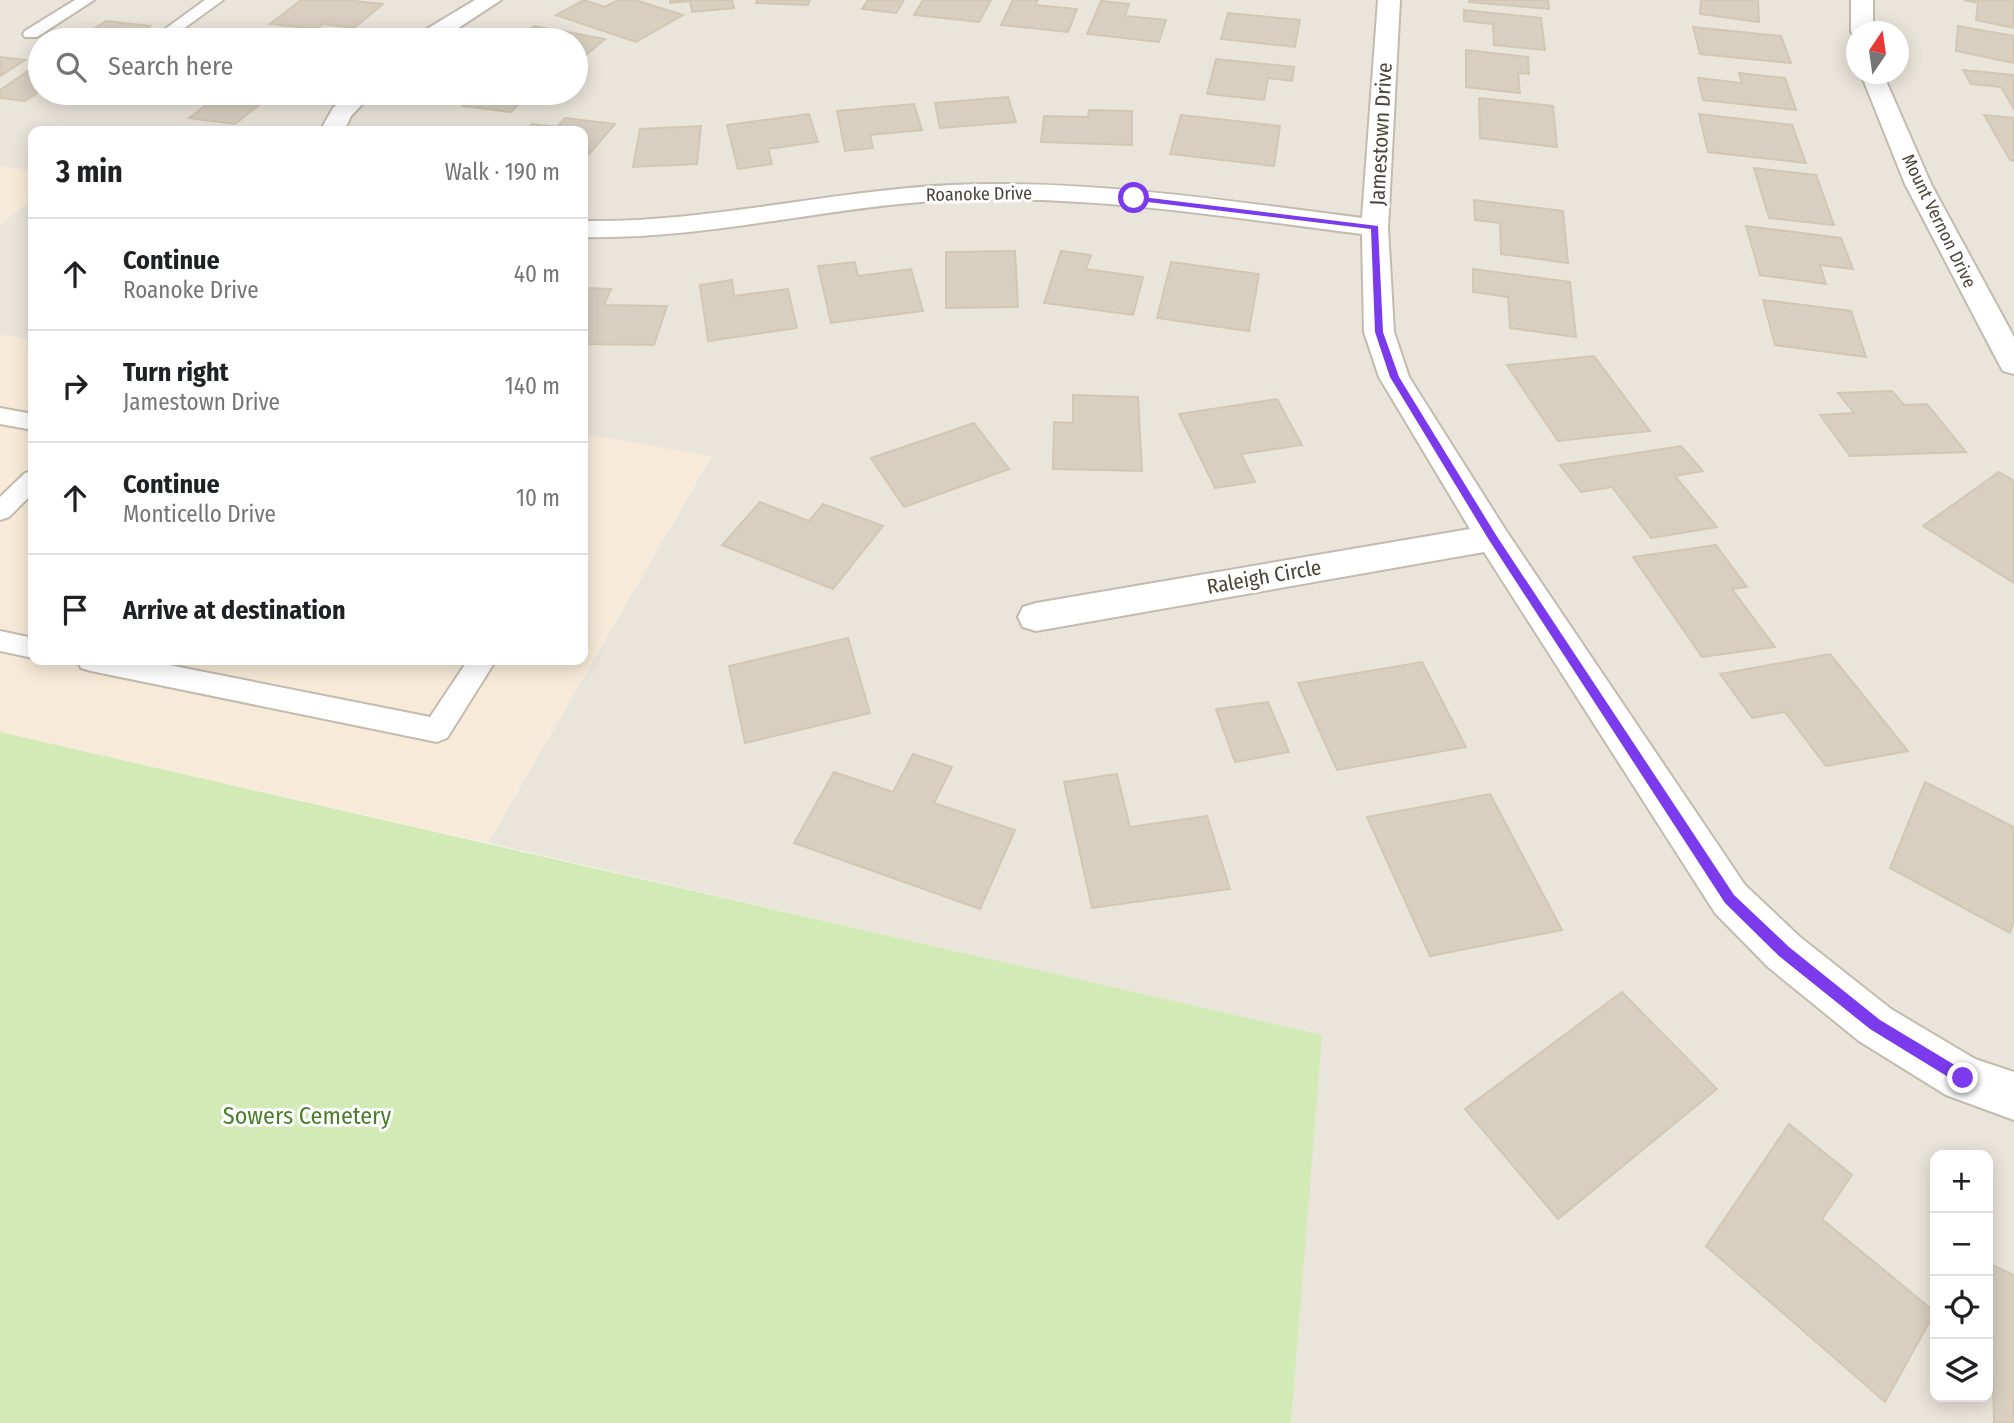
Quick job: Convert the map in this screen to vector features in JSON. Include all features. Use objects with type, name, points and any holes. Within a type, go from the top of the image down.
[{"type":"street","points":[[444,28],[490,0]]},
{"type":"street","name":"Jamestown Drive","points":[[1389,0],[1375,228],[1379,332],[1395,377],[1493,538],[1730,899],[1784,951],[1875,1025],[1963,1078],[2014,1096]]},
{"type":"street","points":[[1862,0],[1862,21]]},
{"type":"street","name":"Mount Vernon Drive","points":[[1876,84],[1918,184],[2014,364]]},
{"type":"street","points":[[334,126],[349,105]]},
{"type":"street","name":"Roanoke Drive","points":[[588,229],[624,231],[696,226],[893,196],[1027,192],[1134,198],[1375,228]]},
{"type":"street","name":"Raleigh Circle","points":[[1036,617],[1493,538]]},
{"type":"lane","points":[[41,28],[86,0]]},
{"type":"lane","points":[[175,28],[215,0]]},
{"type":"lane","points":[[0,416],[28,421]]},
{"type":"lane","points":[[0,511],[28,484]]},
{"type":"lane","points":[[0,641],[28,647]]},
{"type":"lane","points":[[116,665],[437,730],[479,665]]},
{"type":"shaded area","points":[[0,0],[2014,0],[2014,1423],[1291,1423],[1321,1035],[488,843],[711,457],[588,435],[588,126],[28,126],[28,170],[0,166]]},
{"type":"shaded area","points":[[0,166],[28,170],[28,204],[0,224]]},
{"type":"shaded area","points":[[28,204],[28,339],[0,335],[0,224]]},
{"type":"shaded area","points":[[0,335],[28,339],[28,665],[588,665],[588,435],[711,456],[488,843],[0,732]]},
{"type":"green space","name":"Sowers Cemetery","points":[[0,732],[1322,1035],[1291,1423],[0,1423]]},
{"type":"building","points":[[301,0],[345,0],[383,4],[354,28],[323,24],[318,28],[308,28],[270,24]]},
{"type":"building","points":[[584,0],[605,7],[618,0],[635,0],[683,15],[636,42],[556,15]]},
{"type":"building","points":[[670,0],[732,0],[734,8],[692,12],[690,1],[670,3]]},
{"type":"building","points":[[757,0],[810,0],[808,5],[756,3]]},
{"type":"building","points":[[868,0],[904,0],[896,13],[862,9]]},
{"type":"building","points":[[923,0],[991,0],[979,22],[914,15]]},
{"type":"building","points":[[1013,0],[1038,0],[1035,5],[1077,9],[1068,32],[1001,25]]},
{"type":"building","points":[[1548,0],[1549,9],[1469,2]]},
{"type":"building","points":[[1701,0],[1758,0],[1759,22],[1700,14]]},
{"type":"building","points":[[1964,0],[2014,0],[2014,28],[1976,20],[1978,3]]},
{"type":"building","points":[[1101,1],[1129,4],[1125,16],[1166,20],[1159,42],[1087,34]]},
{"type":"building","points":[[1464,10],[1541,18],[1545,50],[1494,45],[1493,24],[1464,21]]},
{"type":"building","points":[[1228,13],[1300,20],[1295,47],[1221,39]]},
{"type":"building","points":[[106,21],[150,26],[147,28],[95,28]]},
{"type":"building","points":[[1958,26],[2014,36],[2014,63],[1956,51]]},
{"type":"building","points":[[1693,27],[1781,36],[1791,63],[1700,54]]},
{"type":"building","points":[[588,36],[605,39],[588,53]]},
{"type":"building","points":[[1466,50],[1528,57],[1529,74],[1518,73],[1520,93],[1466,87]]},
{"type":"building","points":[[0,57],[25,60],[0,76]]},
{"type":"building","points":[[1216,59],[1294,67],[1292,81],[1268,78],[1264,100],[1207,94]]},
{"type":"building","points":[[1963,70],[2014,75],[2014,109],[2001,87],[1971,84]]},
{"type":"building","points":[[28,71],[28,99],[25,101],[0,98],[0,90]]},
{"type":"building","points":[[1739,73],[1785,78],[1796,110],[1703,100],[1698,78],[1742,83]]},
{"type":"building","points":[[1008,97],[1016,122],[940,128],[935,103]]},
{"type":"building","points":[[1479,98],[1553,106],[1557,147],[1480,138]]},
{"type":"building","points":[[914,104],[922,130],[870,135],[873,148],[845,151],[837,111]]},
{"type":"building","points":[[206,105],[259,105],[235,124],[189,118]]},
{"type":"building","points":[[464,105],[518,105],[511,112]]},
{"type":"building","points":[[1089,110],[1132,111],[1132,145],[1041,142],[1044,116],[1088,117]]},
{"type":"building","points":[[809,114],[818,142],[768,149],[772,164],[738,169],[727,125]]},
{"type":"building","points":[[1699,114],[1792,125],[1806,163],[1708,152]]},
{"type":"building","points":[[1181,115],[1280,126],[1274,166],[1170,154]]},
{"type":"building","points":[[1984,115],[2014,118],[2014,161],[2010,160]]},
{"type":"building","points":[[565,118],[615,124],[588,155],[588,126],[558,126]]},
{"type":"building","points":[[701,126],[697,164],[633,167],[640,129]]},
{"type":"building","points":[[1754,168],[1816,175],[1834,225],[1769,218]]},
{"type":"building","points":[[1474,200],[1563,211],[1568,263],[1501,254],[1500,223],[1475,220]]},
{"type":"building","points":[[1746,226],[1841,238],[1853,269],[1820,265],[1826,284],[1760,275]]},
{"type":"building","points":[[1015,251],[1018,307],[946,308],[946,252]]},
{"type":"building","points":[[1061,251],[1091,255],[1086,269],[1143,277],[1133,315],[1044,303]]},
{"type":"building","points":[[855,262],[858,276],[911,269],[923,311],[831,323],[818,266]]},
{"type":"building","points":[[1171,262],[1259,274],[1249,331],[1157,318]]},
{"type":"building","points":[[1473,269],[1570,282],[1576,337],[1510,328],[1508,297],[1473,292]]},
{"type":"building","points":[[732,280],[734,296],[788,289],[797,328],[708,341],[700,285]]},
{"type":"building","points":[[588,288],[611,289],[604,305],[667,306],[654,345],[588,344]]},
{"type":"building","points":[[1763,300],[1851,311],[1866,357],[1775,345]]},
{"type":"building","points":[[1594,356],[1650,431],[1558,441],[1507,365]]},
{"type":"building","points":[[1892,391],[1904,405],[1927,404],[1966,452],[1850,456],[1820,415],[1854,413],[1838,393]]},
{"type":"building","points":[[1073,395],[1138,397],[1142,471],[1053,469],[1054,422],[1073,423]]},
{"type":"building","points":[[1277,399],[1302,445],[1241,454],[1255,482],[1215,488],[1179,414]]},
{"type":"building","points":[[974,423],[1009,469],[904,507],[871,458]]},
{"type":"building","points":[[1681,446],[1703,471],[1675,476],[1717,527],[1651,538],[1612,487],[1581,492],[1560,465]]},
{"type":"building","points":[[1999,472],[2014,481],[2014,583],[1923,526]]},
{"type":"building","points":[[760,502],[809,521],[823,504],[883,526],[833,589],[722,545]]},
{"type":"building","points":[[1716,545],[1747,587],[1732,589],[1775,647],[1702,657],[1633,557]]},
{"type":"building","points":[[848,638],[870,713],[745,743],[729,666]]},
{"type":"building","points":[[1830,654],[1908,751],[1826,766],[1785,712],[1752,718],[1720,674]]},
{"type":"building","points":[[1422,662],[1466,747],[1337,770],[1298,683]]},
{"type":"building","points":[[1268,702],[1289,752],[1235,762],[1216,709]]},
{"type":"building","points":[[913,754],[952,767],[934,803],[1015,830],[980,909],[794,843],[834,772],[893,792]]},
{"type":"building","points":[[1117,774],[1130,827],[1207,816],[1230,889],[1092,908],[1064,782]]},
{"type":"building","points":[[1925,782],[2014,827],[2014,920],[2010,933],[1890,868]]},
{"type":"building","points":[[1490,794],[1562,930],[1430,956],[1367,817]]},
{"type":"building","points":[[1622,992],[1717,1089],[1558,1219],[1465,1109]]},
{"type":"building","points":[[1789,1124],[1852,1175],[1822,1219],[1930,1308],[1930,1321],[1885,1402],[1706,1246]]},
{"type":"building","points":[[1993,1265],[2014,1275],[2014,1423],[1994,1423]]},
{"type":"route","points":[[1134,198],[1375,228],[1379,332],[1395,377],[1493,538],[1730,899],[1784,951],[1875,1025],[1963,1078]]}]
